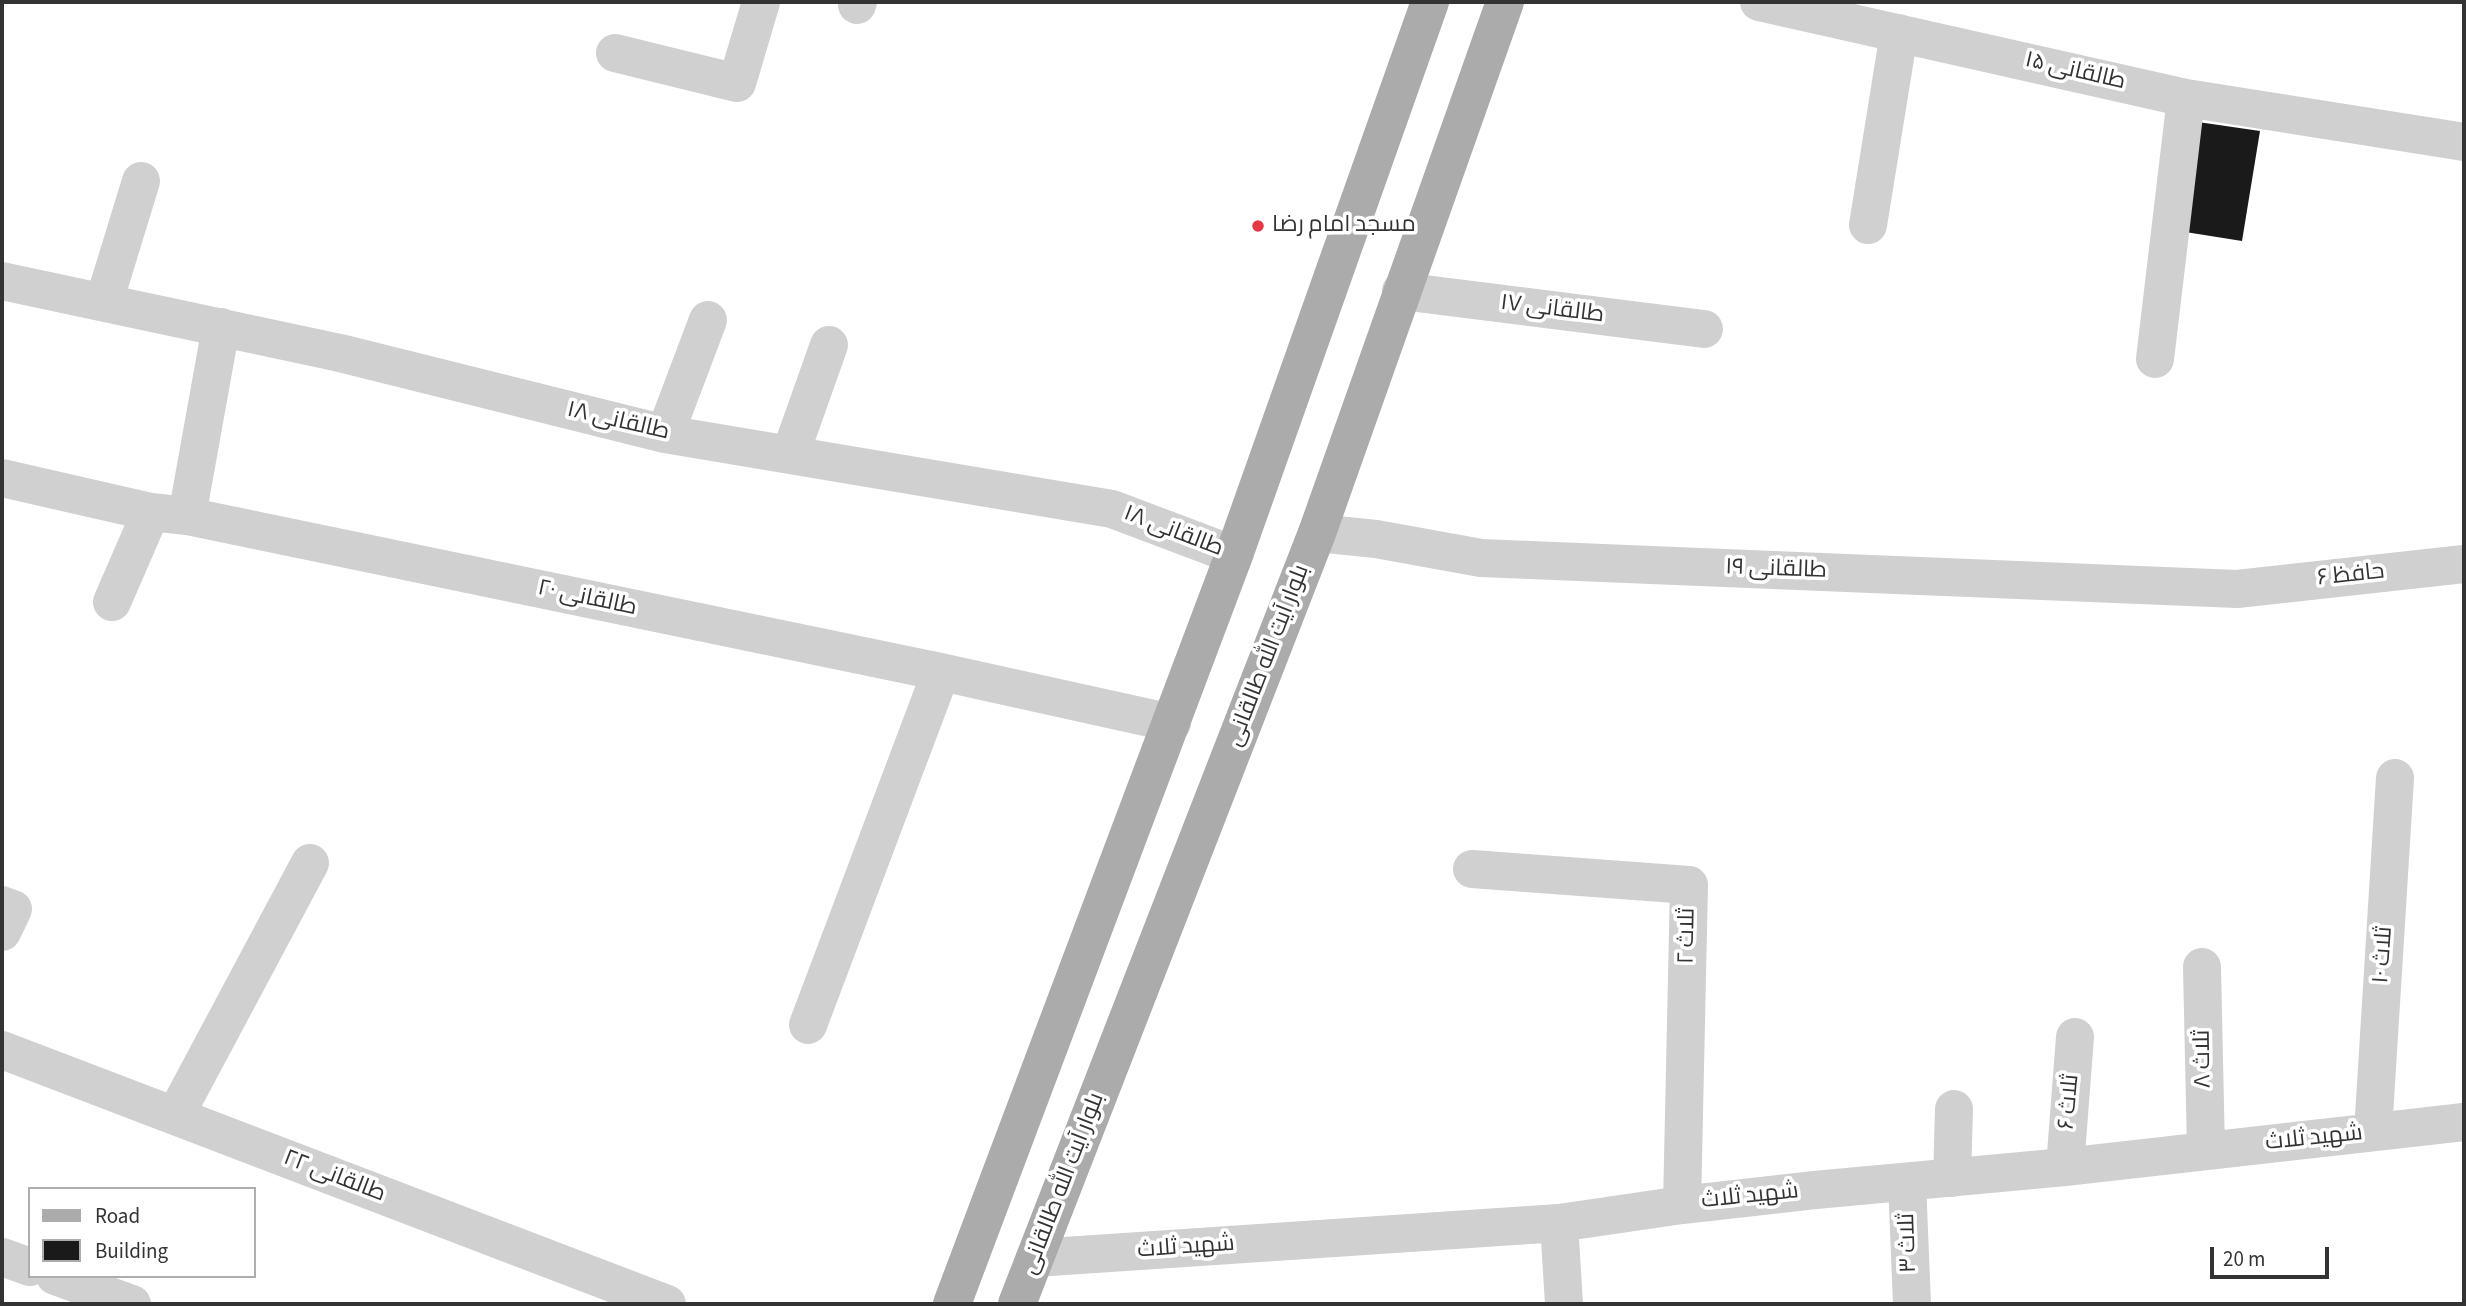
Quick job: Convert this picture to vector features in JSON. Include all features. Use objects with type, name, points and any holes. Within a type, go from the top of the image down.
[{"type":"main road","points":[[952,1304],[1234,555],[1430,2]]},
{"type":"main road","name":"بلوار آیت الله طالقانی","points":[[1017,1304],[1317,533],[1505,2]]},
{"type":"main road","points":[[977,1240],[1035,1258]]},
{"type":"street","points":[[615,52],[737,83],[761,2]]},
{"type":"street","name":"طالقانی ۱۵","points":[[1759,2],[2186,98],[2464,142]]},
{"type":"street","points":[[1868,226],[1899,33]]},
{"type":"street","points":[[2155,359],[2186,98]]},
{"type":"street","points":[[104,302],[141,181]]},
{"type":"street","name":"طالقانی ۱۸","points":[[2,281],[340,353],[665,434],[1112,509],[1234,555]]},
{"type":"street","name":"طالقانی ۱۷","points":[[1401,291],[1704,329]]},
{"type":"street","points":[[665,434],[708,320]]},
{"type":"street","points":[[112,602],[169,514],[221,327]]},
{"type":"street","points":[[790,455],[829,345]]},
{"type":"street","name":"طالقانی ۲۰","points":[[2,478],[941,672],[1172,723]]},
{"type":"street","name":"طالقانی ۱۹","points":[[1317,533],[1376,539],[1481,558],[2237,589]]},
{"type":"street","name":"حافظ ۶","points":[[2237,589],[2464,564]]},
{"type":"street","points":[[808,1025],[941,672]]},
{"type":"street","name":"ثلاث ۱۰","points":[[2373,1132],[2395,778]]},
{"type":"street","points":[[175,1116],[310,863]]},
{"type":"street","name":"ثلاث ۲","points":[[1472,869],[1689,885],[1682,1205]]},
{"type":"street","points":[[2,905],[13,909],[2,932]]},
{"type":"street","name":"ثلاث ۸","points":[[2202,967],[2206,1151]]},
{"type":"street","name":"ثلاث ۶","points":[[2065,1167],[2075,1037]]},
{"type":"street","name":"طالقانی ۲۲","points":[[2,1050],[667,1304]]},
{"type":"street","points":[[1952,1178],[1954,1110]]},
{"type":"street","name":"شهید ثلاث","points":[[1035,1258],[1559,1223],[1682,1205],[1815,1190],[2065,1167],[2464,1122]]},
{"type":"street","name":"ثلاث ۳","points":[[1907,1182],[1912,1304]]},
{"type":"street","points":[[1559,1223],[1564,1304]]},
{"type":"street","points":[[2,1257],[28,1266]]},
{"type":"street","points":[[60,1278],[132,1304]]},
{"type":"building","points":[[2198,122],[2260,131],[2242,241],[2179,231]]},
{"type":"place","name":"مسجد امام رضا","points":[[1258,226]]}]
